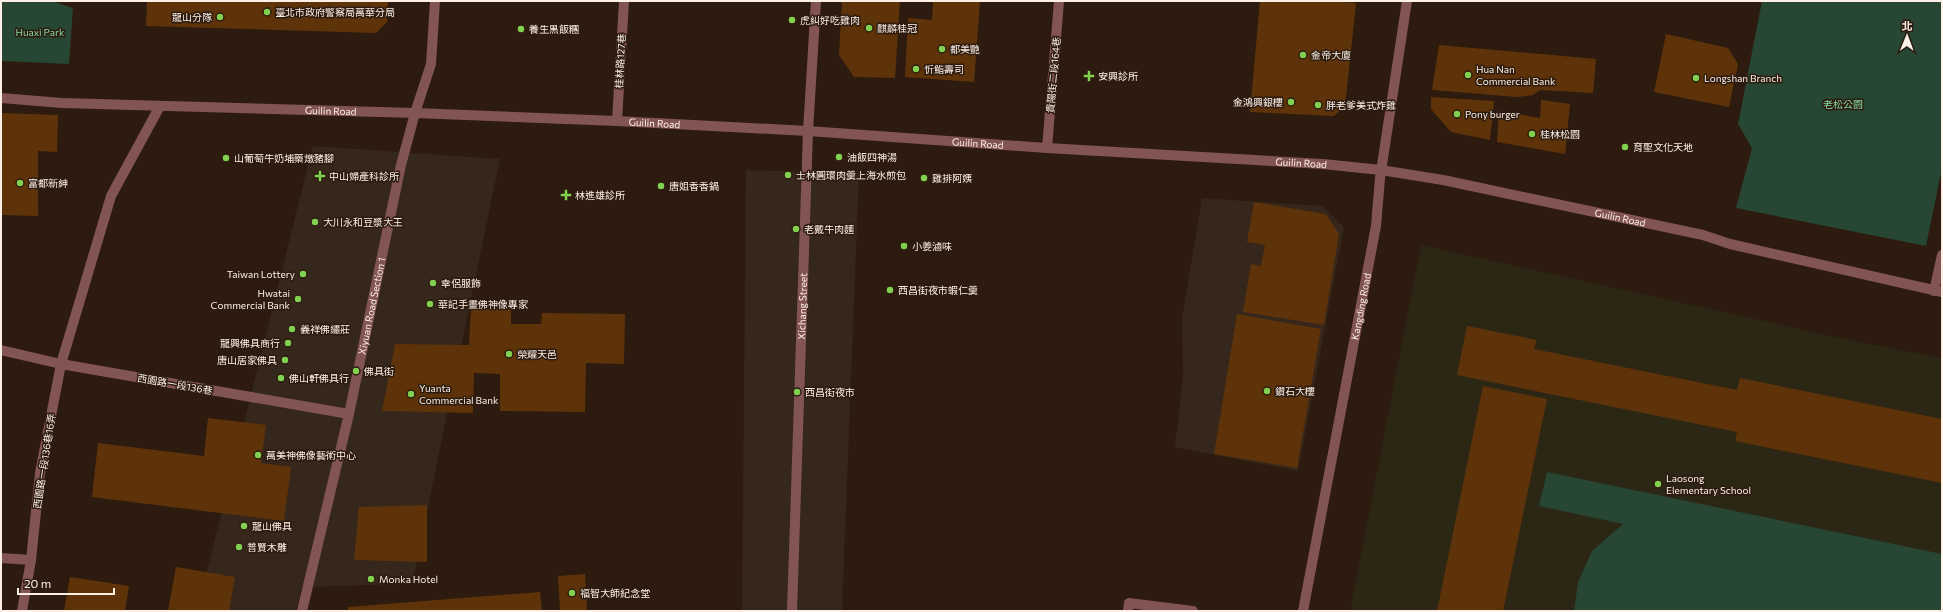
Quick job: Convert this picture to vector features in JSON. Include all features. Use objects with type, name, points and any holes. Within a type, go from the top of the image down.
[{"type":"street","name":"Xiyuan Road Section 1","points":[[302,611],[349,414],[401,165],[415,113],[431,64],[435,1]]},
{"type":"street","name":"桂林路127巷","points":[[617,121],[624,1]]},
{"type":"street","name":"Xichang Street","points":[[792,611],[808,131],[816,1]]},
{"type":"street","name":"貴陽街二段164巷","points":[[1047,148],[1059,1]]},
{"type":"street","name":"Kangding Road","points":[[1303,611],[1376,226],[1381,170],[1407,1]]},
{"type":"street","name":"Guilin Road","points":[[1,98],[62,103],[415,113],[617,121],[808,131],[1047,148],[1323,164],[1381,170],[1443,180],[1703,235],[1730,244],[1938,292]]},
{"type":"street","name":"西園路一段136巷16弄","points":[[22,611],[31,560],[40,473],[61,364],[111,196],[160,106]]},
{"type":"street","points":[[1938,292],[1942,254]]},
{"type":"street","name":"西園路一段136巷","points":[[1,350],[61,364],[349,414]]},
{"type":"street","points":[[1,558],[31,560]]},
{"type":"street","points":[[1128,611],[1130,602],[1193,611]]},
{"type":"shaded area","name":"佛具街","points":[[313,146],[500,159],[412,584],[302,587],[296,611],[197,611]]},
{"type":"shaded area","name":"西昌街夜市","points":[[746,170],[859,173],[842,611],[742,611]]},
{"type":"shaded area","points":[[1202,198],[1322,206],[1344,227],[1298,471],[1175,447],[1183,376],[1182,318]]},
{"type":"shaded area","name":"Laosong Elementary School","points":[[1421,245],[1845,339],[1942,358],[1942,611],[1350,611]]},
{"type":"green space","name":"Huaxi Park","points":[[1,1],[52,1],[73,8],[69,64],[1,61]]},
{"type":"green space","name":"老松公園","points":[[1762,1],[1942,1],[1942,168],[1926,246],[1736,208],[1752,148],[1738,124]]},
{"type":"green space","points":[[1547,472],[1942,554],[1942,611],[1574,611],[1578,582],[1592,551],[1623,524],[1539,506]]},
{"type":"building","name":"臺北市政府警察局萬華分局","points":[[388,1],[387,22],[376,33],[146,26],[147,2]]},
{"type":"building","name":"麒麟桂冠","points":[[842,1],[900,1],[895,78],[854,77],[839,55]]},
{"type":"building","name":"都美艷","points":[[933,1],[980,1],[974,82],[905,77],[908,18],[932,20]]},
{"type":"building","name":"金帝大廈","points":[[1260,1],[1329,1],[1356,3],[1345,106],[1334,116],[1250,112]]},
{"type":"building","name":"Longshan Branch","points":[[1666,34],[1728,48],[1738,64],[1729,107],[1654,92]]},
{"type":"building","points":[[1439,45],[1596,59],[1593,93],[1540,90],[1533,95],[1517,97],[1432,90]]},
{"type":"building","points":[[1431,97],[1494,101],[1490,140],[1451,132],[1431,109]]},
{"type":"building","name":"桂林松園","points":[[1541,100],[1570,104],[1565,154],[1497,142],[1499,111],[1540,118]]},
{"type":"building","name":"富都新紳","points":[[1,113],[58,115],[57,152],[38,151],[38,216],[1,215]]},
{"type":"building","points":[[1254,202],[1326,214],[1339,234],[1324,325],[1243,312],[1251,264],[1261,266],[1265,245],[1247,242]]},
{"type":"building","name":"榮耀天邑","points":[[471,309],[511,309],[511,324],[541,324],[542,313],[625,314],[624,364],[586,363],[585,412],[500,411],[500,374],[474,373],[473,413],[382,411],[395,344],[469,345]]},
{"type":"building","name":"鑽石大樓","points":[[1237,314],[1321,329],[1297,468],[1214,454]]},
{"type":"building","points":[[1467,326],[1537,340],[1534,349],[1737,390],[1740,378],[1942,419],[1942,483],[1735,441],[1737,432],[1457,375]]},
{"type":"building","points":[[1483,386],[1547,399],[1503,611],[1437,611]]},
{"type":"building","points":[[208,418],[266,425],[261,463],[291,467],[284,521],[92,497],[98,443],[204,456]]},
{"type":"building","points":[[427,505],[427,562],[354,560],[359,507]]},
{"type":"building","points":[[176,567],[235,577],[229,611],[168,611]]},
{"type":"building","name":"福智大師紀念堂","points":[[585,574],[587,611],[560,611],[558,576]]},
{"type":"building","points":[[70,577],[129,586],[125,611],[64,611]]},
{"type":"building","points":[[540,592],[542,611],[348,611],[348,607]]},
{"type":"place","name":"臺北市政府警察局萬華分局","points":[[267,12]]},
{"type":"place","name":"龍山分隊","points":[[220,17]]},
{"type":"place","name":"虎糾好吃雞肉","points":[[792,20]]},
{"type":"place","name":"麒麟桂冠","points":[[869,28]]},
{"type":"place","name":"養生黑飯糰","points":[[521,29]]},
{"type":"place","name":"都美艷","points":[[942,49]]},
{"type":"place","name":"金帝大廈","points":[[1303,55]]},
{"type":"place","name":"忻鮨壽司","points":[[916,69]]},
{"type":"place","name":"Hua Nan Commercial Bank","points":[[1468,75]]},
{"type":"place","name":"安興診所","points":[[1089,76]]},
{"type":"place","name":"Longshan Branch","points":[[1696,78]]},
{"type":"place","name":"金鴻興銀樓","points":[[1291,102]]},
{"type":"place","name":"胖老爹美式炸雞","points":[[1318,105]]},
{"type":"place","name":"Pony burger","points":[[1457,114]]},
{"type":"place","name":"桂林松園","points":[[1532,134]]},
{"type":"place","name":"育聖文化天地","points":[[1625,147]]},
{"type":"place","name":"油飯四神湯","points":[[839,157]]},
{"type":"place","name":"山葡萄牛奶埔藥燉豬腳","points":[[226,158]]},
{"type":"place","name":"士林圓環肉羹上海水煎包","points":[[788,175]]},
{"type":"place","name":"中山婦產科診所","points":[[320,176]]},
{"type":"place","name":"雞排阿姨","points":[[924,178]]},
{"type":"place","name":"富都新紳","points":[[20,183]]},
{"type":"place","name":"唐姐香香鍋","points":[[661,186]]},
{"type":"place","name":"林進雄診所","points":[[566,195]]},
{"type":"place","name":"大川永和豆漿大王","points":[[315,222]]},
{"type":"place","name":"老戴牛肉麵","points":[[796,229]]},
{"type":"place","name":"小姜滷味","points":[[904,246]]},
{"type":"place","name":"Taiwan Lottery","points":[[303,274]]},
{"type":"place","name":"幸侶服飾","points":[[433,283]]},
{"type":"place","name":"西昌街夜市蝦仁羹","points":[[890,290]]},
{"type":"place","name":"Hwatai Commercial Bank","points":[[298,299]]},
{"type":"place","name":"華記手畫佛神像專家","points":[[430,304]]},
{"type":"place","name":"義祥佛繡莊","points":[[292,329]]},
{"type":"place","name":"龍興佛具商行","points":[[288,343]]},
{"type":"place","name":"榮耀天邑","points":[[509,354]]},
{"type":"place","name":"唐山居家佛具","points":[[285,360]]},
{"type":"place","name":"佛具街","points":[[356,371]]},
{"type":"place","name":"佛山軒佛具行","points":[[281,378]]},
{"type":"place","name":"鑽石大樓","points":[[1267,391]]},
{"type":"place","name":"西昌街夜市","points":[[797,392]]},
{"type":"place","name":"Yuanta Commercial Bank","points":[[411,394]]},
{"type":"place","name":"萬美神佛像藝術中心","points":[[258,455]]},
{"type":"place","name":"Laosong Elementary School","points":[[1658,484]]},
{"type":"place","name":"龍山佛具","points":[[244,526]]},
{"type":"place","name":"普賢木雕","points":[[239,547]]},
{"type":"place","name":"Monka Hotel","points":[[371,579]]},
{"type":"place","name":"福智大師紀念堂","points":[[572,593]]}]
